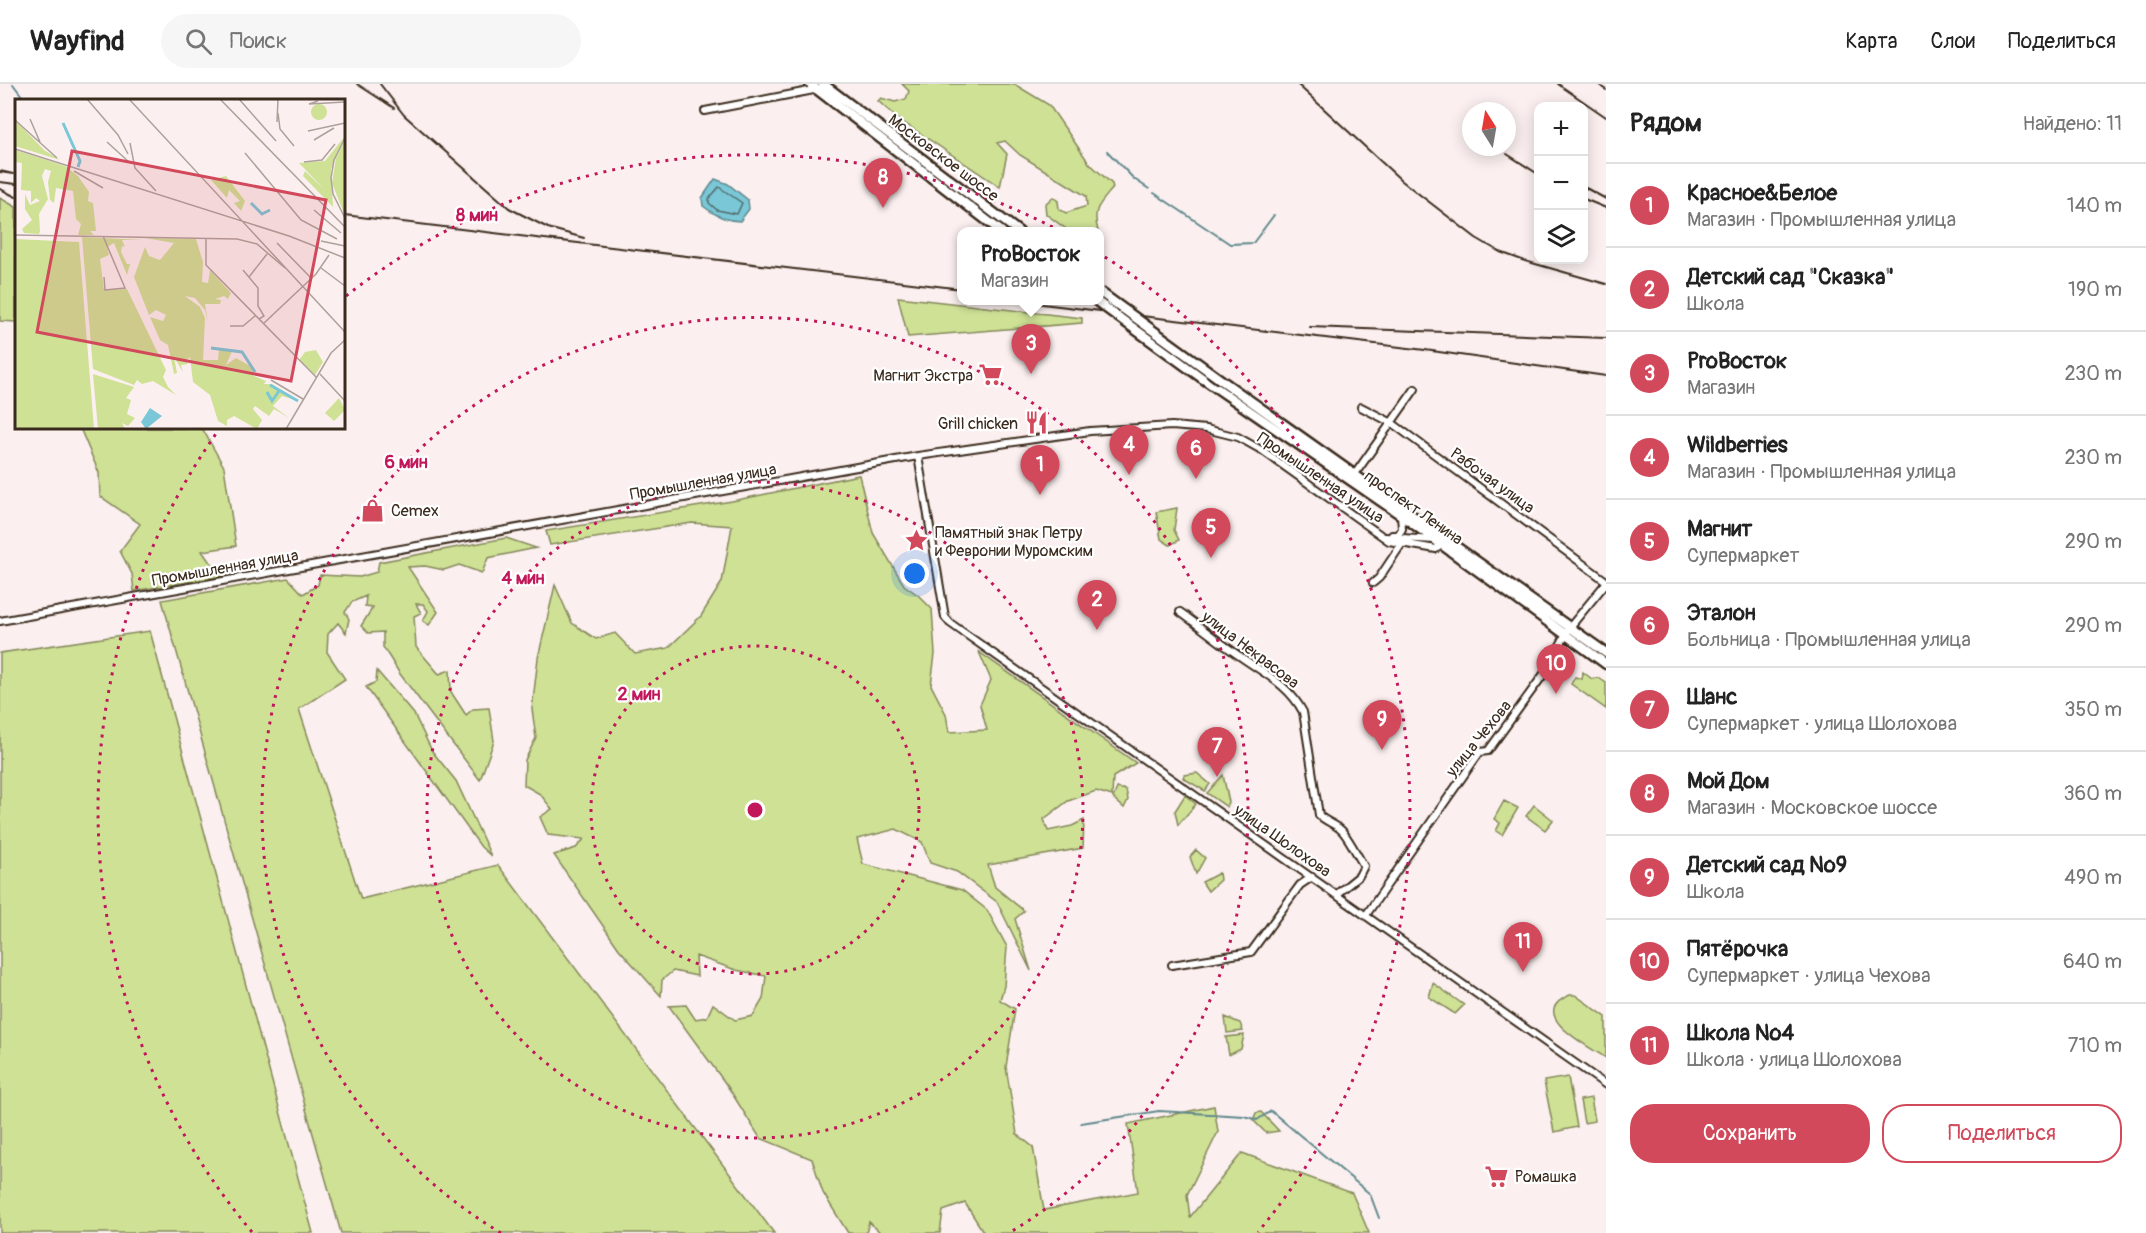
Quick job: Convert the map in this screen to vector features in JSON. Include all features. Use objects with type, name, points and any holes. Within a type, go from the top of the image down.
[{"type":"main road","name":"Московское шоссе","points":[[810,84],[822,86],[1014,227]]},
{"type":"main road","name":"Московское шоссе","points":[[822,86],[997,227]]},
{"type":"main road","name":"проспект Ленина","points":[[1104,295],[1355,474],[1441,541],[1569,631],[1606,653]]},
{"type":"main road","name":"проспект Ленина","points":[[1102,305],[1202,378],[1401,516],[1441,541]]},
{"type":"main road","name":"проспект Ленина","points":[[1569,631],[1606,664]]},
{"type":"street","points":[[705,111],[822,86]]},
{"type":"street","points":[[1355,474],[1415,389]]},
{"type":"street","name":"Рабочая улица","points":[[1360,407],[1392,423],[1606,582]]},
{"type":"street","name":"Промышленная улица","points":[[0,621],[918,456],[1090,431],[1172,426],[1206,429],[1238,437],[1263,451],[1401,545],[1436,549],[1441,541],[1388,536]]},
{"type":"street","name":"улица Шолохова","points":[[918,456],[945,617],[1045,691],[1338,893],[1606,1084]]},
{"type":"street","points":[[1388,536],[1401,532],[1401,516]]},
{"type":"street","points":[[1373,583],[1379,578],[1401,545]]},
{"type":"street","name":"улица Чехова","points":[[1366,915],[1480,753],[1488,751],[1532,690],[1569,631],[1606,582]]},
{"type":"street","name":"улица Некрасова","points":[[1180,612],[1279,683],[1297,701],[1304,712],[1319,814],[1328,825],[1337,826],[1343,832],[1364,866],[1359,876],[1338,893]]},
{"type":"street","points":[[1173,965],[1251,952],[1300,885],[1312,877]]},
{"type":"green space","points":[[902,84],[1014,84],[1049,105],[1089,163],[1112,184],[1113,188],[1096,212],[1097,227],[1064,227],[1046,214],[1045,204],[1053,197],[1058,201],[1059,209],[1066,213],[1087,206],[1086,196],[1020,155],[1005,141],[997,143],[1007,154],[1000,187],[897,118],[878,101],[881,98],[895,102],[906,99],[909,91]]},
{"type":"green space","points":[[0,198],[15,206],[15,322],[0,321]]},
{"type":"green space","points":[[898,297],[1082,318],[1082,323],[908,337]]},
{"type":"green space","points":[[80,429],[203,429],[224,467],[236,546],[202,551],[209,561],[229,575],[134,591],[132,574],[120,551],[140,524],[100,496],[99,473]]},
{"type":"green space","points":[[859,475],[873,533],[904,585],[932,609],[935,654],[931,685],[946,714],[949,732],[987,730],[980,705],[991,680],[979,652],[1136,763],[1113,777],[1112,796],[1096,791],[1068,801],[1044,819],[1048,831],[1072,826],[1084,820],[1083,848],[988,865],[995,887],[1024,911],[1015,919],[1031,971],[997,902],[957,872],[930,863],[922,842],[896,829],[857,839],[863,864],[962,890],[987,910],[1007,947],[1004,986],[1000,1000],[1015,1009],[1006,1067],[1017,1134],[1033,1147],[1044,1210],[1138,1192],[1128,1124],[1214,1106],[1218,1132],[1187,1195],[1190,1217],[1242,1153],[1352,1193],[1369,1233],[984,1233],[965,1203],[943,1211],[940,1233],[881,1233],[869,1222],[866,1233],[848,1233],[823,1193],[812,1159],[760,1138],[728,1087],[669,1006],[686,1005],[695,1019],[707,1017],[713,1004],[735,1020],[753,1016],[763,999],[766,976],[736,970],[696,956],[697,976],[673,971],[662,980],[661,996],[619,949],[554,855],[576,848],[584,839],[548,835],[540,817],[552,809],[540,794],[524,785],[525,760],[536,738],[532,709],[538,658],[555,585],[572,623],[596,639],[615,633],[635,654],[668,648],[701,616],[722,582],[732,526],[692,523],[550,545],[546,531],[732,501]]},
{"type":"green space","points":[[1177,508],[1174,530],[1179,540],[1170,545],[1161,539],[1156,512]]},
{"type":"green space","points":[[506,538],[536,548],[488,558],[482,573],[459,565],[444,570],[425,566],[408,567],[438,612],[429,625],[423,621],[428,611],[423,604],[416,604],[421,613],[414,616],[416,647],[439,674],[450,670],[451,692],[466,715],[473,709],[489,708],[494,741],[480,780],[400,674],[383,647],[383,632],[368,633],[361,626],[373,607],[365,606],[366,596],[352,602],[345,612],[349,619],[346,633],[338,623],[328,634],[327,652],[345,679],[299,709],[361,899],[498,865],[774,1233],[341,1233],[162,600],[288,578],[303,594],[318,585],[320,575],[360,577],[377,572],[379,562]]},
{"type":"green space","points":[[150,631],[313,1233],[0,1233],[0,653]]},
{"type":"green space","points":[[1567,655],[1571,656],[1572,666],[1570,672],[1563,677],[1555,671],[1556,664]]},
{"type":"green space","points":[[377,671],[414,714],[432,751],[456,781],[491,856],[481,847],[366,687],[376,682]]},
{"type":"green space","points":[[1583,672],[1592,679],[1599,678],[1606,683],[1606,709],[1571,684],[1575,677],[1582,679]]},
{"type":"green space","points":[[1197,773],[1210,784],[1205,791],[1183,778],[1184,775]]},
{"type":"green space","points":[[1223,775],[1229,802],[1227,807],[1207,793]]},
{"type":"green space","points":[[1117,788],[1126,790],[1128,800],[1124,808],[1113,798]]},
{"type":"green space","points":[[1185,795],[1196,804],[1178,825],[1175,811]]},
{"type":"green space","points":[[1504,801],[1518,808],[1502,835],[1496,831],[1500,823],[1494,819]]},
{"type":"green space","points":[[1534,805],[1553,820],[1545,830],[1526,816]]},
{"type":"green space","points":[[1196,850],[1205,858],[1196,874],[1190,857]]},
{"type":"green space","points":[[1219,873],[1220,880],[1208,891],[1202,882]]},
{"type":"green space","points":[[1433,983],[1464,1005],[1455,1014],[1429,997]]},
{"type":"green space","points":[[1570,995],[1575,995],[1606,1017],[1606,1058],[1575,1038],[1556,1020],[1554,1011],[1558,1003]]},
{"type":"green space","points":[[1225,1017],[1240,1023],[1243,1031],[1227,1033]]},
{"type":"green space","points":[[1244,1035],[1241,1049],[1229,1055],[1226,1037]]},
{"type":"green space","points":[[1568,1077],[1577,1127],[1554,1132],[1544,1081]]},
{"type":"green space","points":[[1591,1098],[1595,1121],[1584,1123],[1580,1100]]},
{"type":"green space","points":[[1261,1112],[1279,1131],[1266,1133],[1253,1120],[1256,1113]]},
{"type":"water","points":[[715,179],[728,184],[748,200],[749,209],[740,221],[720,217],[703,206],[702,198]]},
{"type":"waterway","points":[[13,84],[24,99]]},
{"type":"waterway","points":[[1107,151],[1134,179],[1149,189]]},
{"type":"waterway","points":[[1154,193],[1230,244],[1253,243],[1274,215]]},
{"type":"waterway","points":[[1081,1123],[1159,1111],[1244,1116],[1257,1120],[1271,1111],[1370,1194],[1379,1218]]},
{"type":"railway","points":[[357,84],[394,108]]},
{"type":"railway","points":[[380,84],[404,115],[509,208],[548,228],[584,238]]},
{"type":"railway","points":[[1297,84],[1402,181],[1476,238],[1500,252],[1525,261],[1606,284]]},
{"type":"railway","points":[[1558,84],[1606,117]]},
{"type":"railway","points":[[1598,84],[1606,90]]},
{"type":"railway","points":[[1510,156],[1534,171]]},
{"type":"railway","points":[[0,171],[13,174],[0,172]]},
{"type":"railway","points":[[0,182],[15,184]]},
{"type":"railway","points":[[0,189],[15,196]]},
{"type":"railway","points":[[1588,189],[1606,199]]},
{"type":"railway","points":[[1588,201],[1606,208]]},
{"type":"railway","points":[[345,215],[957,288]]},
{"type":"railway","points":[[1051,305],[1425,350],[1606,376]]},
{"type":"railway","points":[[1310,327],[1606,338]]},
{"type":"place","name":"Мой Дом","points":[[883,208]]},
{"type":"place","name":"ProВосток","points":[[1031,374]]},
{"type":"place","name":"Магнит Экстра","points":[[991,375]]},
{"type":"place","name":"Grill chicken","points":[[1036,423]]},
{"type":"place","name":"Wildberries","points":[[1129,475]]},
{"type":"place","name":"Эталон","points":[[1196,479]]},
{"type":"place","name":"Красное&Белое","points":[[1040,495]]},
{"type":"place","name":"Cemex","points":[[373,510]]},
{"type":"place","name":"Памятный знак Петру и Февронии Муромским","points":[[917,541]]},
{"type":"place","name":"Магнит","points":[[1211,558]]},
{"type":"place","name":"Детский сад \"Сказка\"","points":[[1097,630]]},
{"type":"place","name":"Пятёрочка","points":[[1556,694]]},
{"type":"place","name":"Детский сад №9","points":[[1382,750]]},
{"type":"place","name":"Шанс","points":[[1217,777]]},
{"type":"place","name":"Школа №4","points":[[1523,972]]},
{"type":"place","name":"Ромашка","points":[[1497,1176]]}]
